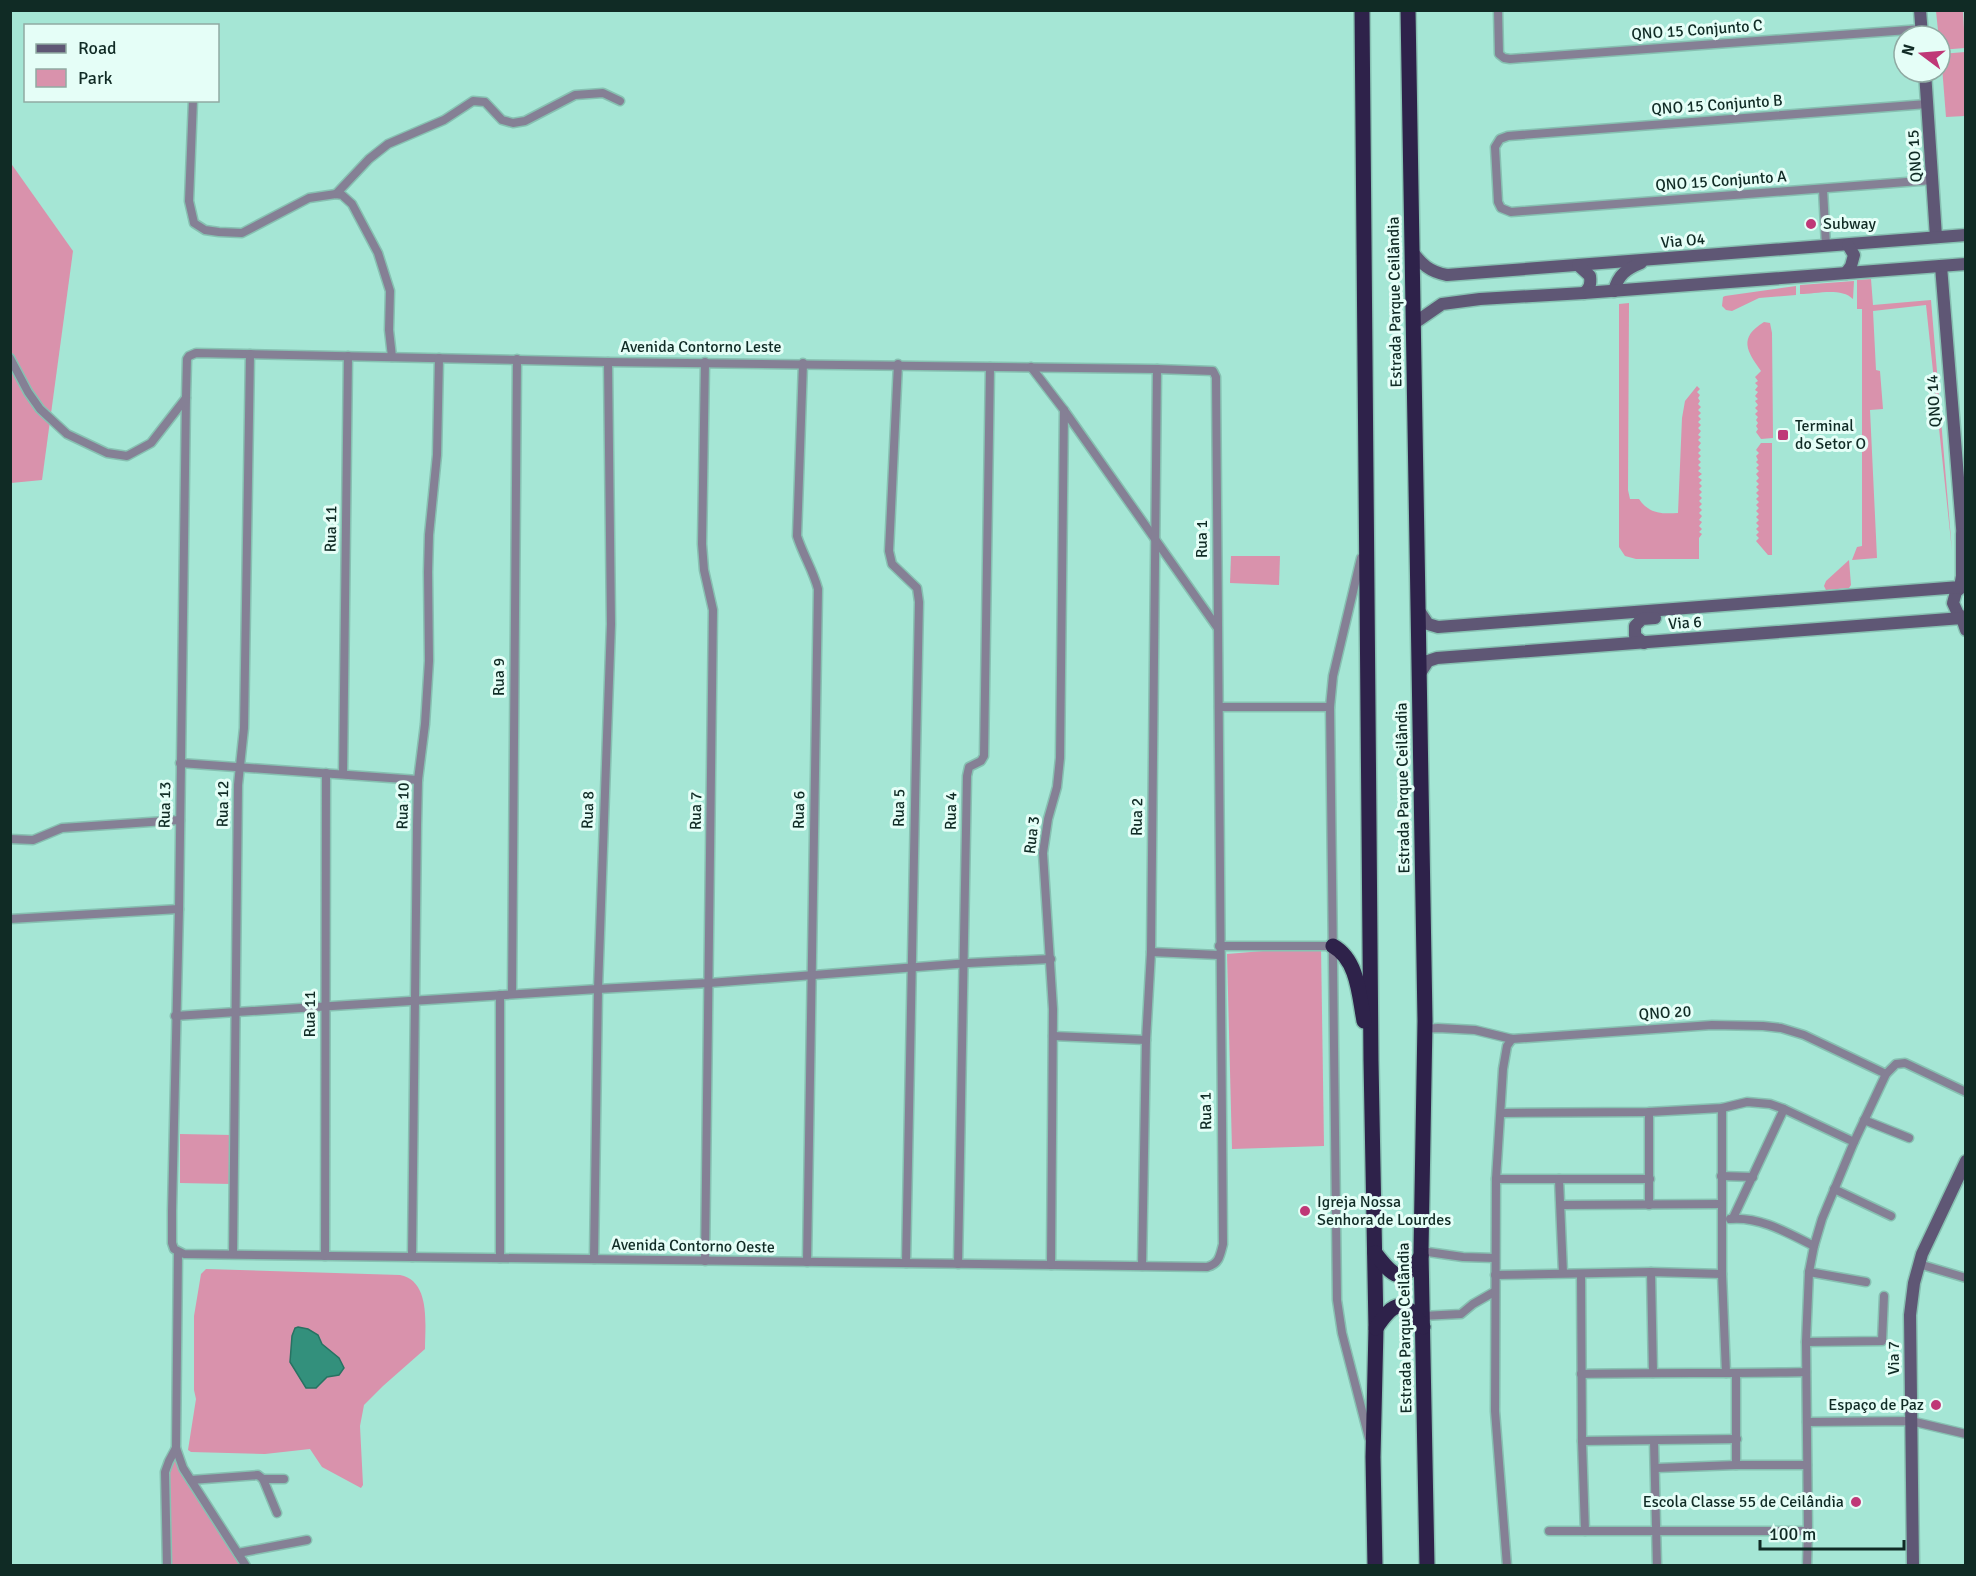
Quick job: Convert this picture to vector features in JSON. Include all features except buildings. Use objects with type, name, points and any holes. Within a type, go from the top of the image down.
[{"type":"highway","name":"Estrada Parque Ceilândia","points":[[1362,10],[1371,1060],[1376,1328],[1373,1457],[1375,1566]]},
{"type":"highway","name":"Estrada Parque Ceilândia","points":[[1408,10],[1425,1029],[1421,1254],[1427,1566]]},
{"type":"highway","points":[[1333,946],[1340,949],[1351,964],[1371,1060]]},
{"type":"highway","points":[[1375,1253],[1390,1272],[1398,1275],[1406,1275],[1412,1270],[1421,1254]]},
{"type":"highway","points":[[1376,1328],[1387,1311],[1400,1306],[1414,1312],[1423,1322]]},
{"type":"main road","name":"QNO 15","points":[[1926,84],[1936,237]]},
{"type":"main road","name":"Via O4","points":[[1412,251],[1427,268],[1446,275],[1965,235]]},
{"type":"main road","points":[[1846,273],[1854,255],[1848,245]]},
{"type":"main road","points":[[1614,291],[1622,273],[1651,260]]},
{"type":"main road","points":[[1413,324],[1442,304],[1480,299],[1965,264]]},
{"type":"main road","points":[[1578,265],[1590,276],[1589,289],[1584,293]]},
{"type":"main road","name":"QNO 14","points":[[1941,266],[1965,558]]},
{"type":"main road","name":"QNO 14","points":[[1962,534],[1963,586],[1953,597],[1953,603],[1964,622]]},
{"type":"main road","name":"Via 6","points":[[1418,609],[1428,624],[1438,627],[1963,586]]},
{"type":"main road","points":[[1644,643],[1637,639],[1634,633],[1636,623],[1642,619],[1713,614],[1745,604]]},
{"type":"main road","name":"Via 6","points":[[1418,676],[1428,662],[1437,658],[1964,622]]},
{"type":"main road","name":"Via 7","points":[[1913,1566],[1910,1315],[1914,1283],[1922,1254],[1965,1161]]},
{"type":"street","name":"QNO 15 Conjunto C","points":[[1498,10],[1499,54],[1510,59],[1892,35]]},
{"type":"street","points":[[336,194],[369,159],[388,144],[444,120],[473,101],[485,102],[502,120],[513,123],[525,121],[575,95],[603,93],[620,101]]},
{"type":"street","points":[[193,102],[189,201],[194,223],[205,230],[242,233],[309,198],[342,195],[352,204],[378,253],[390,291],[389,330],[392,357]]},
{"type":"street","name":"QNO 15 Conjunto B","points":[[1511,212],[1501,208],[1498,202],[1495,147],[1500,139],[1508,136],[1927,104]]},
{"type":"street","name":"QNO 15 Conjunto A","points":[[1511,212],[1933,180]]},
{"type":"street","points":[[1823,189],[1826,246]]},
{"type":"street","name":"Avenida Contorno Leste","points":[[189,356],[196,353],[1213,371]]},
{"type":"street","name":"Rua 12","points":[[233,1254],[238,785],[244,728],[250,354]]},
{"type":"street","name":"Rua 13","points":[[176,1448],[178,1252],[172,1243],[172,1232],[186,398],[189,356]]},
{"type":"street","name":"Rua 11","points":[[343,774],[348,356]]},
{"type":"street","points":[[10,358],[40,409],[67,434],[107,453],[127,456],[152,443],[186,398]]},
{"type":"street","name":"Rua 10","points":[[412,1257],[418,780],[425,724],[429,661],[429,535],[437,454],[439,358]]},
{"type":"street","name":"Rua 9","points":[[512,994],[517,359]]},
{"type":"street","name":"Rua 8","points":[[594,1259],[598,989],[611,624],[609,362]]},
{"type":"street","name":"Rua 7","points":[[705,362],[702,544],[704,570],[713,610],[705,1261]]},
{"type":"street","name":"Rua 6","points":[[802,363],[797,536],[803,555],[814,571],[818,589],[807,1262]]},
{"type":"street","name":"Rua 5","points":[[898,364],[889,551],[892,564],[917,588],[920,602],[910,968],[906,1263]]},
{"type":"street","name":"Rua 4","points":[[958,1264],[967,776],[969,767],[981,761],[984,756],[990,367]]},
{"type":"street","points":[[1031,367],[1064,410],[1217,627]]},
{"type":"street","name":"Rua 2","points":[[1142,1266],[1146,1040],[1151,951],[1157,369]]},
{"type":"street","name":"Rua 1","points":[[1207,1267],[1215,1265],[1223,1244],[1216,377],[1213,371]]},
{"type":"street","name":"Rua 3","points":[[1051,1265],[1053,1036],[1051,959],[1043,853],[1048,819],[1057,787],[1060,758],[1064,410]]},
{"type":"street","points":[[1366,540],[1333,676],[1330,707],[1337,1300],[1342,1333],[1373,1457]]},
{"type":"street","points":[[1219,707],[1330,707]]},
{"type":"street","points":[[180,763],[418,780]]},
{"type":"street","name":"Rua 11","points":[[325,1256],[326,773]]},
{"type":"street","points":[[10,839],[33,840],[62,828],[180,820]]},
{"type":"street","points":[[10,919],[179,909]]},
{"type":"street","points":[[1151,951],[1219,951],[1333,946]]},
{"type":"street","points":[[175,1016],[1051,959]]},
{"type":"street","points":[[500,995],[500,1258]]},
{"type":"street","name":"QNO 20","points":[[1425,1029],[1475,1030],[1512,1039],[1712,1025],[1763,1026],[1781,1028],[1804,1035],[1886,1074]]},
{"type":"street","points":[[1053,1036],[1146,1040]]},
{"type":"street","points":[[1506,1566],[1495,1412],[1494,1292],[1496,1179],[1503,1069],[1507,1046],[1512,1039]]},
{"type":"street","points":[[1807,1566],[1806,1342],[1809,1272],[1814,1246],[1834,1189],[1886,1074],[1896,1064],[1905,1063],[1965,1092]]},
{"type":"street","points":[[1501,1113],[1649,1112],[1722,1108],[1748,1102],[1770,1104],[1784,1109],[1854,1142]]},
{"type":"street","points":[[1722,1108],[1722,1274],[1726,1373]]},
{"type":"street","points":[[1733,1218],[1784,1109]]},
{"type":"street","points":[[1649,1112],[1649,1205]]},
{"type":"street","points":[[1864,1120],[1909,1138]]},
{"type":"street","points":[[1721,1176],[1753,1176]]},
{"type":"street","points":[[1496,1179],[1650,1179]]},
{"type":"street","points":[[1559,1179],[1562,1205],[1563,1274]]},
{"type":"street","points":[[1834,1189],[1891,1216]]},
{"type":"street","points":[[1562,1205],[1721,1204]]},
{"type":"street","points":[[1722,1220],[1733,1218],[1755,1220],[1787,1232],[1814,1246]]},
{"type":"street","name":"Avenida Contorno Oeste","points":[[178,1252],[325,1256],[1207,1267]]},
{"type":"street","points":[[1421,1254],[1495,1258]]},
{"type":"street","points":[[1919,1264],[1965,1278]]},
{"type":"street","points":[[1495,1275],[1651,1272],[1722,1274]]},
{"type":"street","points":[[1651,1272],[1653,1372]]},
{"type":"street","points":[[1809,1272],[1866,1282]]},
{"type":"street","points":[[1581,1274],[1582,1442],[1586,1531]]},
{"type":"street","points":[[1423,1322],[1461,1314],[1494,1292]]},
{"type":"street","points":[[1806,1342],[1882,1341],[1884,1296]]},
{"type":"street","points":[[1581,1374],[1806,1372]]},
{"type":"street","points":[[1736,1374],[1736,1465]]},
{"type":"street","points":[[1808,1422],[1911,1421],[1927,1423],[1965,1434]]},
{"type":"street","points":[[1582,1442],[1737,1439]]},
{"type":"street","points":[[1654,1440],[1657,1566]]},
{"type":"street","points":[[176,1448],[183,1468],[246,1566]]},
{"type":"street","points":[[167,1566],[165,1479],[169,1461],[176,1448]]},
{"type":"street","points":[[1656,1468],[1807,1465]]},
{"type":"street","points":[[191,1480],[258,1475],[263,1479],[277,1514]]},
{"type":"street","points":[[263,1479],[284,1479]]},
{"type":"street","points":[[1549,1531],[1808,1531]]},
{"type":"street","points":[[238,1553],[307,1540]]},
{"type":"green space","points":[[1936,11],[1963,11],[1965,48],[1952,49],[1952,24],[1937,24]]},
{"type":"green space","points":[[1965,52],[1965,116],[1946,117],[1943,84],[1952,84],[1952,53]]},
{"type":"green space","points":[[10,162],[73,251],[42,480],[11,483]]},
{"type":"green space","points":[[1871,279],[1873,305],[1931,300],[1952,551],[1926,305],[1873,311],[1876,370],[1880,371],[1883,409],[1870,410],[1877,558],[1852,560],[1857,547],[1862,546],[1862,309],[1857,309],[1857,280]]},
{"type":"green space","points":[[1854,281],[1853,299],[1848,295],[1835,292],[1800,294],[1800,285]]},
{"type":"green space","points":[[1796,286],[1796,295],[1759,298],[1732,311],[1722,306],[1725,296]]},
{"type":"green space","points":[[1629,303],[1628,490],[1630,499],[1639,499],[1647,508],[1656,512],[1678,513],[1682,418],[1685,401],[1697,386],[1700,389],[1697,392],[1700,395],[1698,404],[1701,407],[1698,410],[1701,413],[1698,416],[1701,419],[1698,422],[1701,425],[1698,428],[1701,431],[1698,435],[1701,437],[1698,440],[1701,443],[1698,447],[1701,450],[1698,453],[1701,456],[1698,459],[1701,462],[1698,465],[1701,468],[1698,471],[1702,474],[1698,477],[1702,480],[1699,483],[1702,486],[1699,489],[1702,492],[1699,495],[1702,498],[1699,501],[1702,504],[1699,507],[1702,510],[1699,513],[1702,516],[1699,520],[1702,522],[1699,526],[1702,529],[1699,532],[1702,534],[1699,538],[1699,559],[1636,559],[1625,556],[1619,547],[1619,304]]},
{"type":"green space","points":[[1764,322],[1770,323],[1772,333],[1773,438],[1761,439],[1756,432],[1758,417],[1755,414],[1758,411],[1755,408],[1758,405],[1755,401],[1758,399],[1755,396],[1758,392],[1755,390],[1758,386],[1755,383],[1758,381],[1755,377],[1761,371],[1749,351],[1748,339]]},
{"type":"green space","points":[[1761,443],[1772,443],[1772,555],[1768,555],[1756,541],[1759,538],[1756,535],[1759,532],[1756,529],[1759,526],[1756,523],[1759,520],[1756,517],[1759,514],[1756,511],[1759,508],[1756,505],[1759,502],[1756,499],[1759,496],[1756,493],[1759,490],[1756,487],[1759,484],[1756,481],[1759,478],[1756,474],[1759,471],[1756,468],[1759,465],[1756,462],[1758,460],[1756,456],[1759,453],[1756,450]]},
{"type":"green space","points":[[1231,556],[1280,556],[1279,585],[1230,583]]},
{"type":"green space","points":[[1849,560],[1851,585],[1849,588],[1826,590],[1824,586],[1826,581]]},
{"type":"green space","points":[[1321,946],[1324,1146],[1232,1149],[1227,954]]},
{"type":"green space","points":[[180,1134],[232,1135],[231,1184],[180,1183]]},
{"type":"green space","points":[[206,1269],[400,1275],[410,1279],[417,1286],[424,1305],[425,1349],[364,1405],[360,1426],[363,1485],[361,1488],[322,1467],[310,1449],[265,1454],[191,1452],[188,1450],[196,1399],[194,1316],[201,1274]],"holes":[[[295,1328],[308,1329],[339,1358],[344,1368],[339,1375],[327,1377],[319,1386],[306,1388],[291,1343]]]},
{"type":"green space","points":[[176,1448],[246,1565],[167,1566],[164,1486]]},
{"type":"shaded area","points":[[295,1328],[308,1329],[318,1335],[322,1344],[339,1358],[344,1368],[339,1375],[327,1377],[316,1388],[306,1388],[290,1362],[292,1336]]},
{"type":"place","name":"Subway","points":[[1811,224]]},
{"type":"place","name":"Terminal do Setor O","points":[[1783,435]]},
{"type":"place","name":"Igreja Nossa Senhora de Lourdes","points":[[1305,1211]]},
{"type":"place","name":"Espaço de Paz","points":[[1936,1405]]},
{"type":"place","name":"Escola Classe 55 de Ceilândia","points":[[1856,1502]]}]
